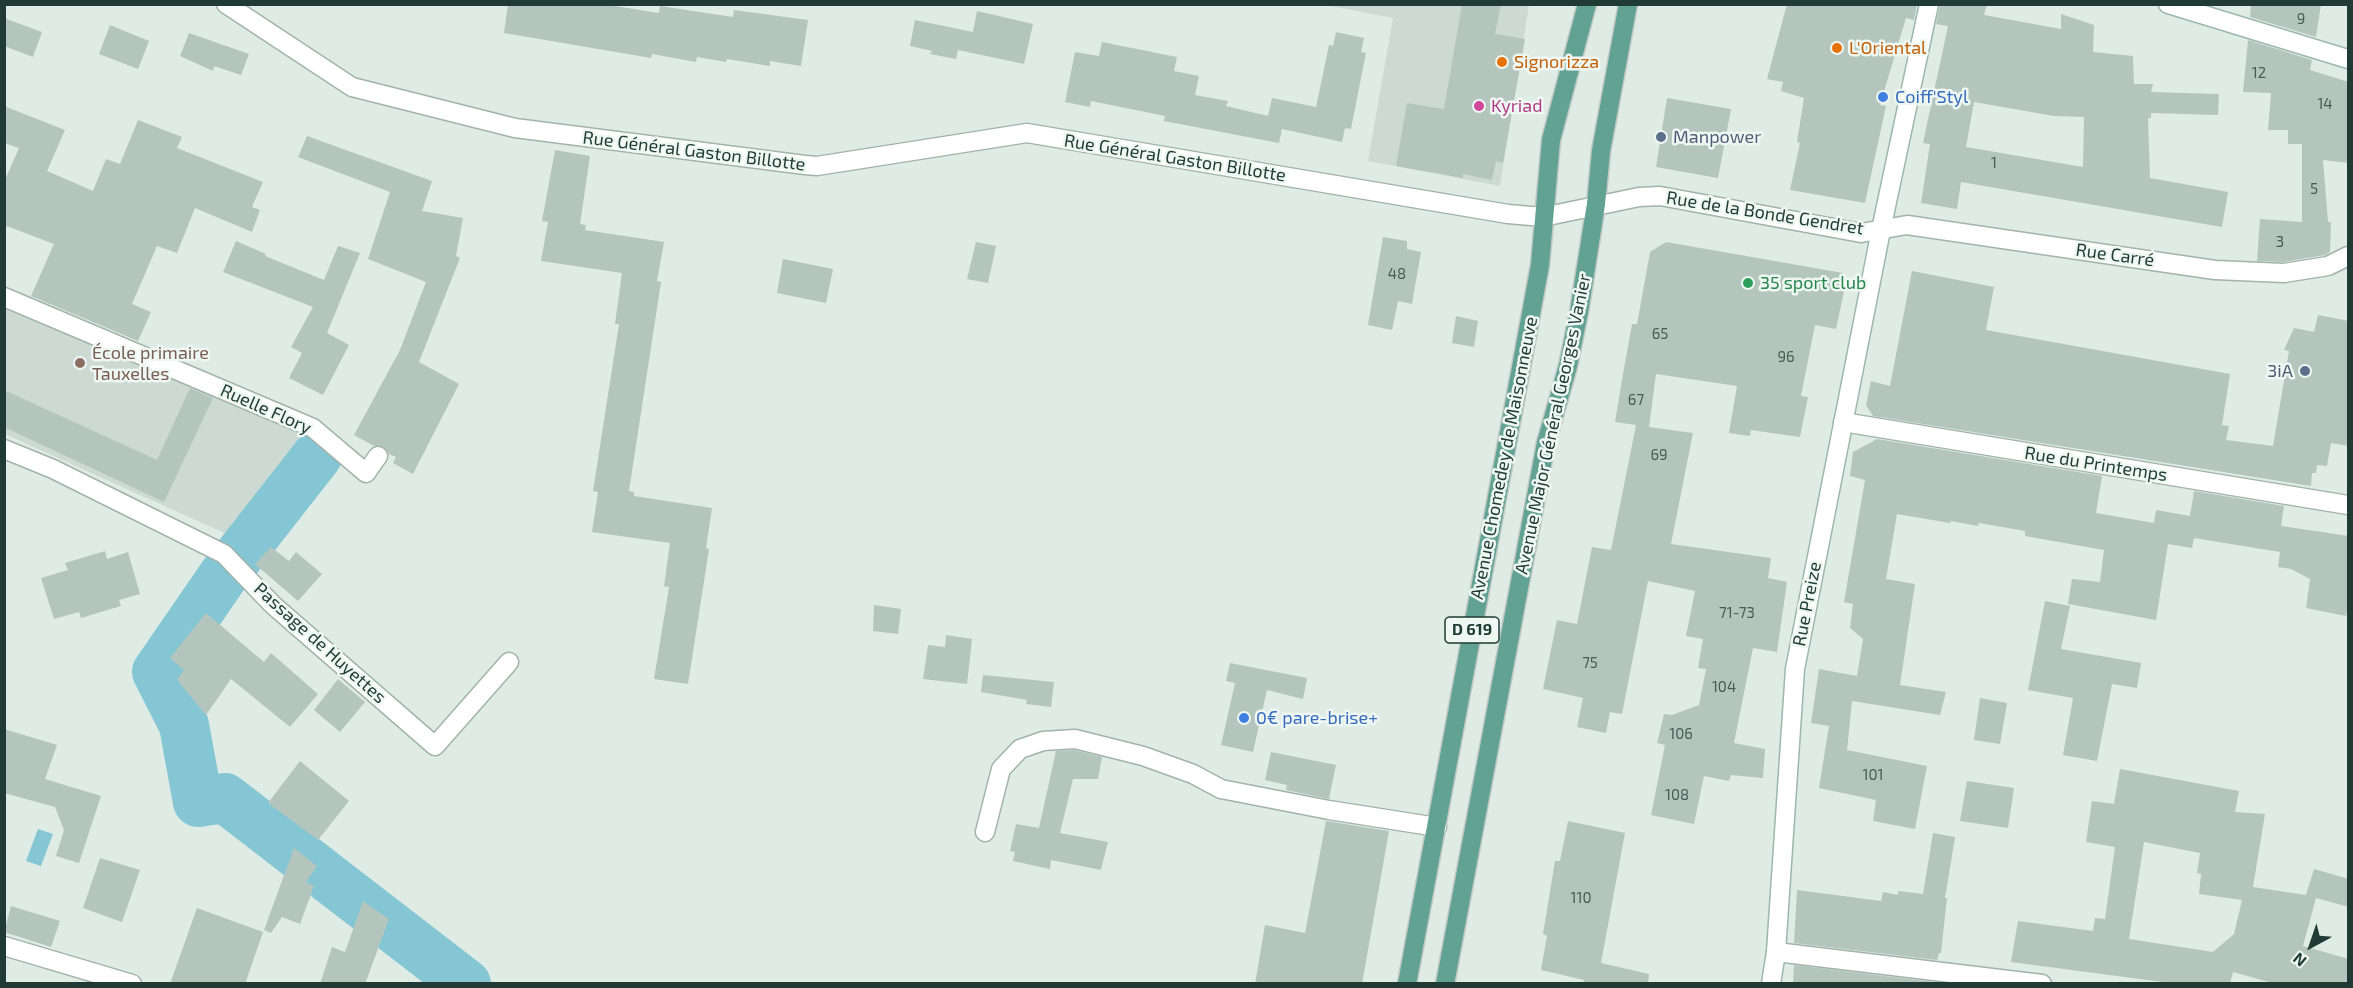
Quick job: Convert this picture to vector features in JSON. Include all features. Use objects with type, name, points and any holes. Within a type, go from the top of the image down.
[{"type":"main road","name":"Avenue Chomedey de Maisonneuve","points":[[1407,984],[1540,265],[1551,140],[1587,4]]},
{"type":"main road","name":"Avenue Major Général Georges Vanier","points":[[1445,984],[1546,442],[1568,366],[1579,312],[1596,204],[1601,151],[1628,4]]},
{"type":"street","name":"Rue Général Gaston Billotte","points":[[226,4],[352,87],[515,128],[817,166],[1028,133],[1508,214],[1543,217]]},
{"type":"street","name":"Rue Preize","points":[[1771,984],[1776,952],[1795,669],[1881,230],[1929,4]]},
{"type":"street","points":[[2168,4],[2349,59]]},
{"type":"street","name":"Rue de la Bonde Gendret","points":[[1543,217],[1596,204],[1660,196],[1861,233],[1881,230]]},
{"type":"street","name":"Rue Carré","points":[[1881,230],[1915,226],[2215,270],[2256,273],[2284,273],[2328,266],[2349,256]]},
{"type":"street","name":"Ruelle Flory","points":[[4,297],[313,428],[366,473],[378,456]]},
{"type":"street","name":"Rue du Printemps","points":[[1843,422],[2349,505]]},
{"type":"street","name":"Passage de Huyettes","points":[[4,449],[53,469],[224,554],[273,605],[435,746],[509,662]]},
{"type":"street","points":[[985,832],[1001,769],[1020,749],[1043,741],[1075,740],[1143,756],[1193,774],[1221,789],[1329,810],[1437,827]]},
{"type":"street","points":[[4,946],[132,984]]},
{"type":"street","points":[[1776,952],[2042,984]]},
{"type":"shaded area","points":[[1326,5],[1529,5],[1500,186],[1368,161],[1393,18]]},
{"type":"shaded area","name":"École primaire Tauxelles","points":[[5,298],[307,428],[315,447],[242,541],[5,434]]},
{"type":"water","points":[[38,829],[53,834],[41,866],[26,861]]},
{"type":"building","points":[[508,4],[602,4],[659,13],[660,6],[733,17],[734,10],[808,20],[801,66],[770,61],[770,66],[727,59],[726,62],[697,57],[696,62],[652,54],[651,58],[504,33]]},
{"type":"building","name":"Kyriad","points":[[1462,4],[1501,4],[1495,34],[1525,39],[1503,163],[1496,161],[1492,180],[1463,174],[1463,178],[1396,166],[1407,103],[1444,109]]},
{"type":"building","points":[[1787,4],[1917,4],[1914,20],[1906,18],[1880,105],[1886,106],[1865,203],[1790,190],[1800,143],[1797,142],[1804,98],[1781,91],[1783,82],[1767,79]]},
{"type":"building","points":[[1940,4],[1987,4],[1984,15],[2061,29],[2061,14],[2094,25],[2093,52],[2133,56],[2134,84],[2153,84],[2151,92],[2219,94],[2218,115],[2151,113],[2151,118],[2148,118],[2150,178],[2228,192],[2222,227],[1961,182],[1957,209],[1921,203],[1930,144],[1923,143],[1948,26],[1936,24]],"holes":[[[1974,102],[2054,116],[2084,117],[2083,167],[1966,147]]]},
{"type":"building","points":[[2251,4],[2321,4],[2316,37],[2250,17]]},
{"type":"building","points":[[977,11],[1033,24],[1024,64],[958,50],[956,59],[930,54],[932,51],[910,46],[915,20],[973,32]]},
{"type":"building","points":[[4,18],[42,32],[33,57],[4,46]]},
{"type":"building","points":[[110,25],[149,41],[138,69],[99,54]]},
{"type":"building","points":[[1336,32],[1364,38],[1361,52],[1366,53],[1351,129],[1345,128],[1342,142],[1282,129],[1279,143],[1164,121],[1165,116],[1091,101],[1090,107],[1065,102],[1075,52],[1099,56],[1102,42],[1177,57],[1174,71],[1199,76],[1195,95],[1228,101],[1226,106],[1268,116],[1272,98],[1316,107],[1329,45],[1333,46]]},
{"type":"building","points":[[189,33],[249,54],[241,75],[214,66],[213,71],[180,56]]},
{"type":"building","points":[[2248,40],[2312,60],[2310,70],[2349,82],[2349,163],[2323,160],[2328,222],[2331,222],[2330,252],[2325,255],[2283,262],[2257,261],[2260,219],[2302,222],[2302,144],[2288,144],[2288,130],[2268,130],[2271,93],[2243,92]]},
{"type":"building","points":[[1667,98],[1731,109],[1718,178],[1656,167]]},
{"type":"building","points":[[4,106],[65,130],[47,171],[93,191],[106,159],[120,164],[138,120],[182,137],[177,148],[263,182],[252,207],[260,210],[252,232],[195,208],[177,253],[157,246],[132,304],[151,312],[138,341],[31,296],[54,244],[4,225],[4,182],[19,148],[4,143]]},
{"type":"building","points":[[307,136],[432,181],[422,211],[463,218],[456,256],[460,258],[419,362],[459,384],[413,474],[393,463],[396,457],[389,454],[384,447],[374,446],[354,435],[400,350],[426,282],[368,259],[390,192],[298,157]]},
{"type":"building","points":[[555,150],[590,156],[580,224],[586,225],[585,230],[664,242],[657,281],[661,282],[629,491],[634,492],[634,496],[712,508],[706,548],[709,549],[688,684],[654,679],[669,587],[664,586],[670,543],[592,532],[598,492],[593,491],[619,324],[615,324],[622,273],[541,261],[548,222],[542,221]]},
{"type":"building","points":[[1383,237],[1407,241],[1407,249],[1421,252],[1412,304],[1398,301],[1392,330],[1368,325]]},
{"type":"building","points":[[236,241],[266,254],[265,256],[324,280],[338,246],[360,253],[327,333],[349,345],[323,395],[289,378],[302,353],[291,347],[313,307],[223,272]]},
{"type":"building","points":[[976,242],[996,246],[988,283],[967,279]]},
{"type":"building","points":[[1666,242],[1843,273],[1846,282],[1836,329],[1815,325],[1801,396],[1808,397],[1800,437],[1751,430],[1750,436],[1729,433],[1737,386],[1656,374],[1649,427],[1693,433],[1671,544],[1771,558],[1768,578],[1787,582],[1777,652],[1753,648],[1734,743],[1765,749],[1763,778],[1731,775],[1729,781],[1704,776],[1694,824],[1651,815],[1665,745],[1657,743],[1664,714],[1672,715],[1699,705],[1706,669],[1698,668],[1703,639],[1686,636],[1695,591],[1648,581],[1622,714],[1610,712],[1606,733],[1577,727],[1583,698],[1543,689],[1557,620],[1577,624],[1592,547],[1611,550],[1636,425],[1615,422],[1623,374],[1632,324],[1637,324],[1650,252]]},
{"type":"building","points":[[783,259],[833,269],[826,303],[777,293]]},
{"type":"building","points":[[1912,271],[1994,287],[1986,330],[2230,374],[2222,425],[2229,426],[2226,440],[2273,446],[2289,351],[2284,350],[2294,328],[2314,332],[2318,315],[2349,321],[2349,446],[2331,443],[2327,466],[2317,465],[2316,473],[2312,473],[2311,486],[1873,416],[1866,405],[1871,381],[1890,386]]},
{"type":"building","points":[[1456,316],[1478,321],[1474,347],[1452,343]]},
{"type":"building","points":[[190,388],[213,398],[164,502],[4,427],[4,390],[157,460]]},
{"type":"building","points":[[1877,439],[2102,476],[2096,513],[2154,523],[2156,510],[2190,516],[2194,491],[2284,506],[2281,526],[2349,536],[2349,600],[2346,616],[2306,608],[2310,579],[2291,569],[2278,567],[2280,552],[2194,538],[2192,548],[2168,544],[2156,620],[2068,604],[2072,579],[2100,582],[2104,550],[2025,536],[2025,531],[1979,523],[1978,526],[1951,521],[1950,523],[1897,514],[1886,579],[1915,584],[1900,685],[1946,692],[1940,715],[1852,701],[1847,750],[1927,766],[1915,829],[1873,821],[1876,800],[1819,788],[1829,726],[1811,723],[1819,669],[1857,676],[1863,639],[1850,628],[1853,604],[1844,602],[1865,480],[1850,476],[1853,452]]},
{"type":"building","points":[[271,547],[289,561],[296,552],[322,574],[298,601],[255,564]]},
{"type":"building","points":[[105,551],[107,559],[128,552],[140,594],[119,600],[121,606],[81,618],[79,612],[54,619],[41,578],[68,570],[65,563]]},
{"type":"building","points":[[2045,601],[2070,606],[2061,649],[2141,663],[2137,688],[2112,684],[2097,761],[2063,755],[2073,698],[2028,690]]},
{"type":"building","points":[[874,605],[901,609],[898,634],[873,631]]},
{"type":"building","points":[[206,613],[264,662],[271,653],[318,694],[290,727],[231,679],[206,715],[182,686],[177,679],[184,670],[170,658]]},
{"type":"building","points":[[946,635],[972,639],[967,684],[923,679],[928,645],[945,647]]},
{"type":"building","name":"0€ pare-brise+","points":[[1230,663],[1307,678],[1303,699],[1267,690],[1253,752],[1221,745],[1235,683],[1226,681]]},
{"type":"building","points":[[983,675],[1054,682],[1051,707],[1026,704],[1027,700],[981,692]]},
{"type":"building","points":[[338,679],[365,702],[340,732],[314,710]]},
{"type":"building","points":[[1980,698],[2007,703],[2000,744],[1974,740]]},
{"type":"building","points":[[4,729],[57,745],[45,779],[101,796],[79,863],[56,856],[64,830],[55,807],[4,793]]},
{"type":"building","points":[[1074,750],[1102,757],[1098,779],[1073,779],[1060,833],[1108,842],[1101,870],[1051,860],[1050,869],[1013,861],[1015,852],[1010,851],[1016,824],[1039,828],[1056,751]]},
{"type":"building","points":[[1271,752],[1336,765],[1329,799],[1286,790],[1287,785],[1265,780]]},
{"type":"building","points":[[300,761],[349,801],[318,840],[268,803]]},
{"type":"building","points":[[2120,769],[2239,791],[2235,812],[2265,814],[2253,887],[2306,895],[2314,869],[2349,879],[2349,907],[2316,898],[2303,946],[2349,959],[2349,984],[2276,984],[2233,972],[2230,984],[2178,984],[2011,962],[2018,921],[2093,931],[2095,918],[2105,919],[2115,847],[2086,842],[2092,801],[2114,804]],"holes":[[[2144,842],[2200,853],[2197,873],[2201,874],[2199,894],[2242,900],[2234,934],[2213,952],[2129,939]]]},
{"type":"building","points":[[1967,781],[2014,788],[2008,828],[1960,821]]},
{"type":"building","points":[[1326,821],[1389,831],[1362,984],[1255,984],[1265,925],[1305,933]]},
{"type":"building","points":[[1568,821],[1625,833],[1601,963],[1649,974],[1648,984],[1583,984],[1584,980],[1541,970],[1547,936],[1543,934],[1555,861],[1560,861]]},
{"type":"building","points":[[1933,833],[1955,837],[1945,898],[1947,898],[1941,953],[1937,960],[1794,943],[1797,890],[1881,901],[1883,892],[1898,895],[1898,891],[1923,894]]},
{"type":"building","points":[[294,848],[317,866],[306,882],[314,886],[300,924],[282,917],[271,933],[264,930]]},
{"type":"building","points":[[100,858],[140,870],[122,922],[83,908]]},
{"type":"building","points":[[363,901],[389,919],[365,984],[320,984],[332,947],[345,952]]},
{"type":"building","points":[[11,906],[60,921],[51,947],[4,932]]},
{"type":"building","points":[[197,908],[263,932],[245,984],[170,984]]},
{"type":"building","points":[[1794,965],[1934,982],[1793,984]]},
{"type":"waterway","points":[[317,456],[223,576],[157,672],[184,725],[198,802],[225,798],[466,984]]},
{"type":"place","name":"L'Oriental","points":[[1837,48]]},
{"type":"place","name":"Signorizza","points":[[1502,62]]},
{"type":"place","name":"Coiff'Styl","points":[[1883,97]]},
{"type":"place","name":"Kyriad","points":[[1479,106]]},
{"type":"place","name":"Manpower","points":[[1661,137]]},
{"type":"place","name":"35 sport club","points":[[1748,283]]},
{"type":"place","name":"École primaire Tauxelles","points":[[80,363]]},
{"type":"place","name":"3iA","points":[[2305,371]]},
{"type":"place","name":"0€ pare-brise+","points":[[1244,718]]}]
